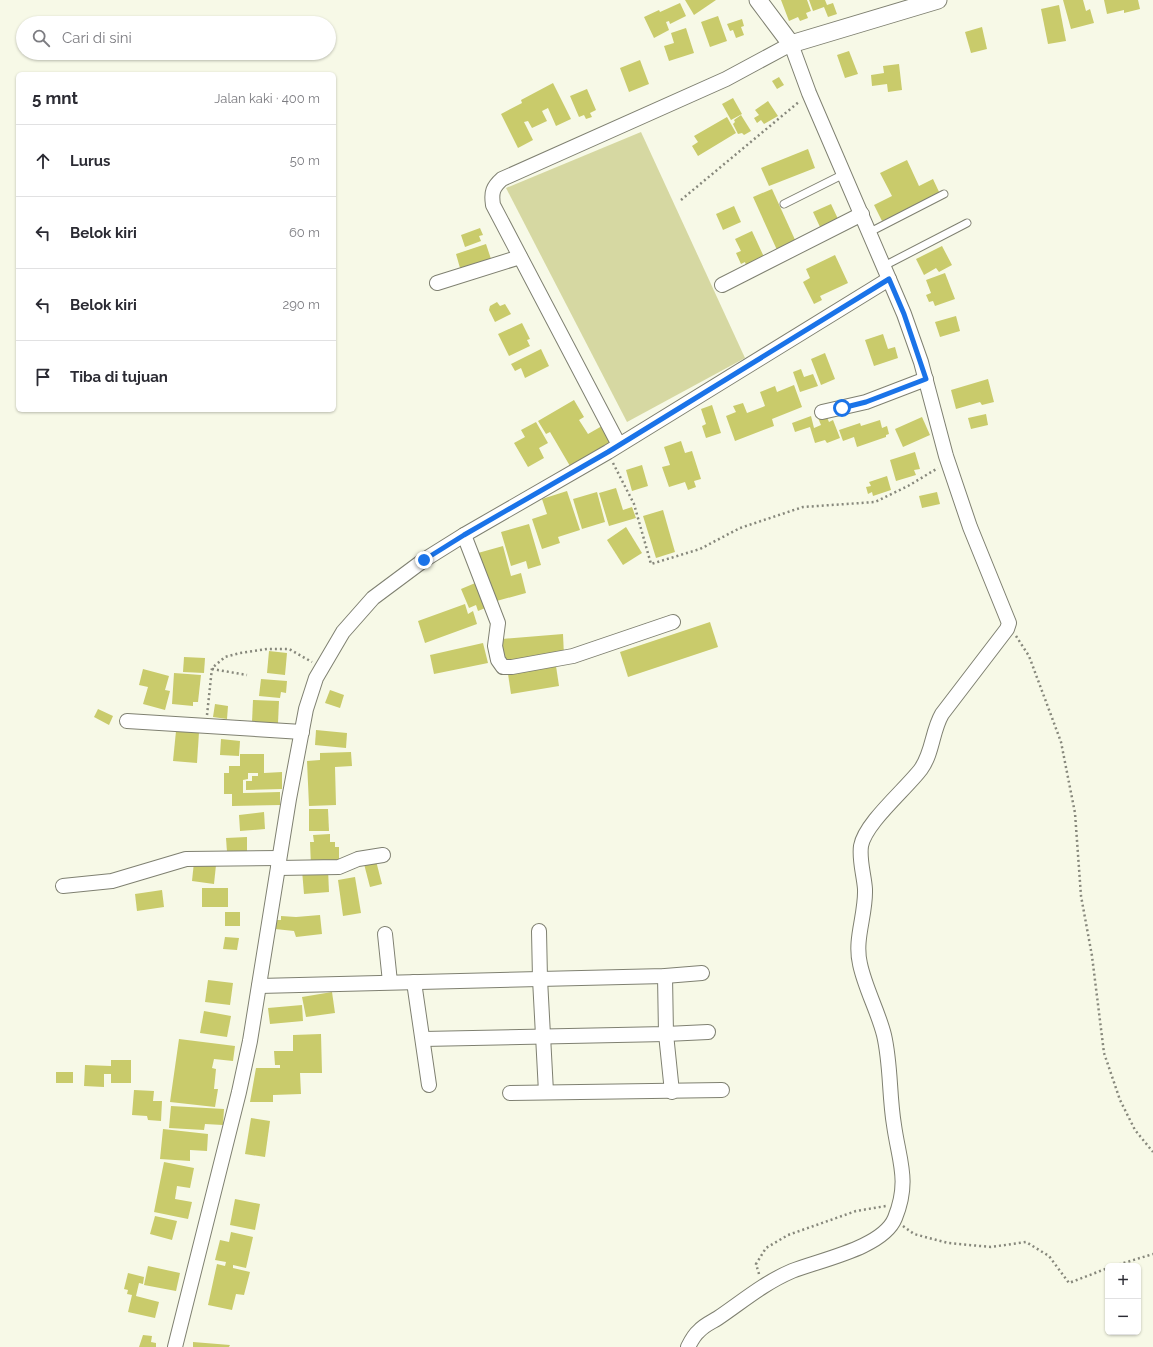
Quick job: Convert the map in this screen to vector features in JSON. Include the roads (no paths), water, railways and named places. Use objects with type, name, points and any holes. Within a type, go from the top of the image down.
[{"type":"street","points":[[688,1347],[701,1328],[763,1286],[792,1271],[858,1248],[876,1238],[895,1220],[903,1173],[894,1125],[890,1065],[883,1033],[859,963],[858,939],[863,918],[865,891],[860,856],[861,845],[871,826],[921,768],[929,755],[936,724],[942,714],[1007,629],[1009,623],[975,540],[948,462],[926,379],[904,314],[809,93],[791,44],[758,0]]},
{"type":"street","points":[[613,448],[493,205],[492,194],[494,186],[502,179],[726,79],[791,44],[938,0]]},
{"type":"street","points":[[722,285],[862,214]]},
{"type":"street","points":[[437,283],[520,257]]},
{"type":"street","points":[[175,1347],[239,1092],[310,692],[343,632],[373,598],[391,583],[464,535],[613,448],[887,273]]},
{"type":"street","points":[[822,412],[866,402],[926,379]]},
{"type":"street","points":[[464,535],[498,624],[495,646],[498,660],[503,666],[512,668],[573,656],[673,622]]},
{"type":"street","points":[[127,721],[302,732]]},
{"type":"street","points":[[63,886],[112,881],[186,859],[339,867],[358,859],[383,855]]},
{"type":"street","points":[[539,931],[546,1092]]},
{"type":"street","points":[[386,934],[390,982]]},
{"type":"street","points":[[259,986],[665,976],[702,973]]},
{"type":"street","points":[[665,976],[666,1034],[672,1092]]},
{"type":"street","points":[[414,982],[429,1085]]},
{"type":"street","points":[[423,1040],[708,1032]]},
{"type":"street","points":[[510,1093],[672,1092],[722,1090]]},
{"type":"lane","points":[[784,204],[844,174]]},
{"type":"lane","points":[[870,232],[944,194]]},
{"type":"lane","points":[[887,273],[967,223]]}]
